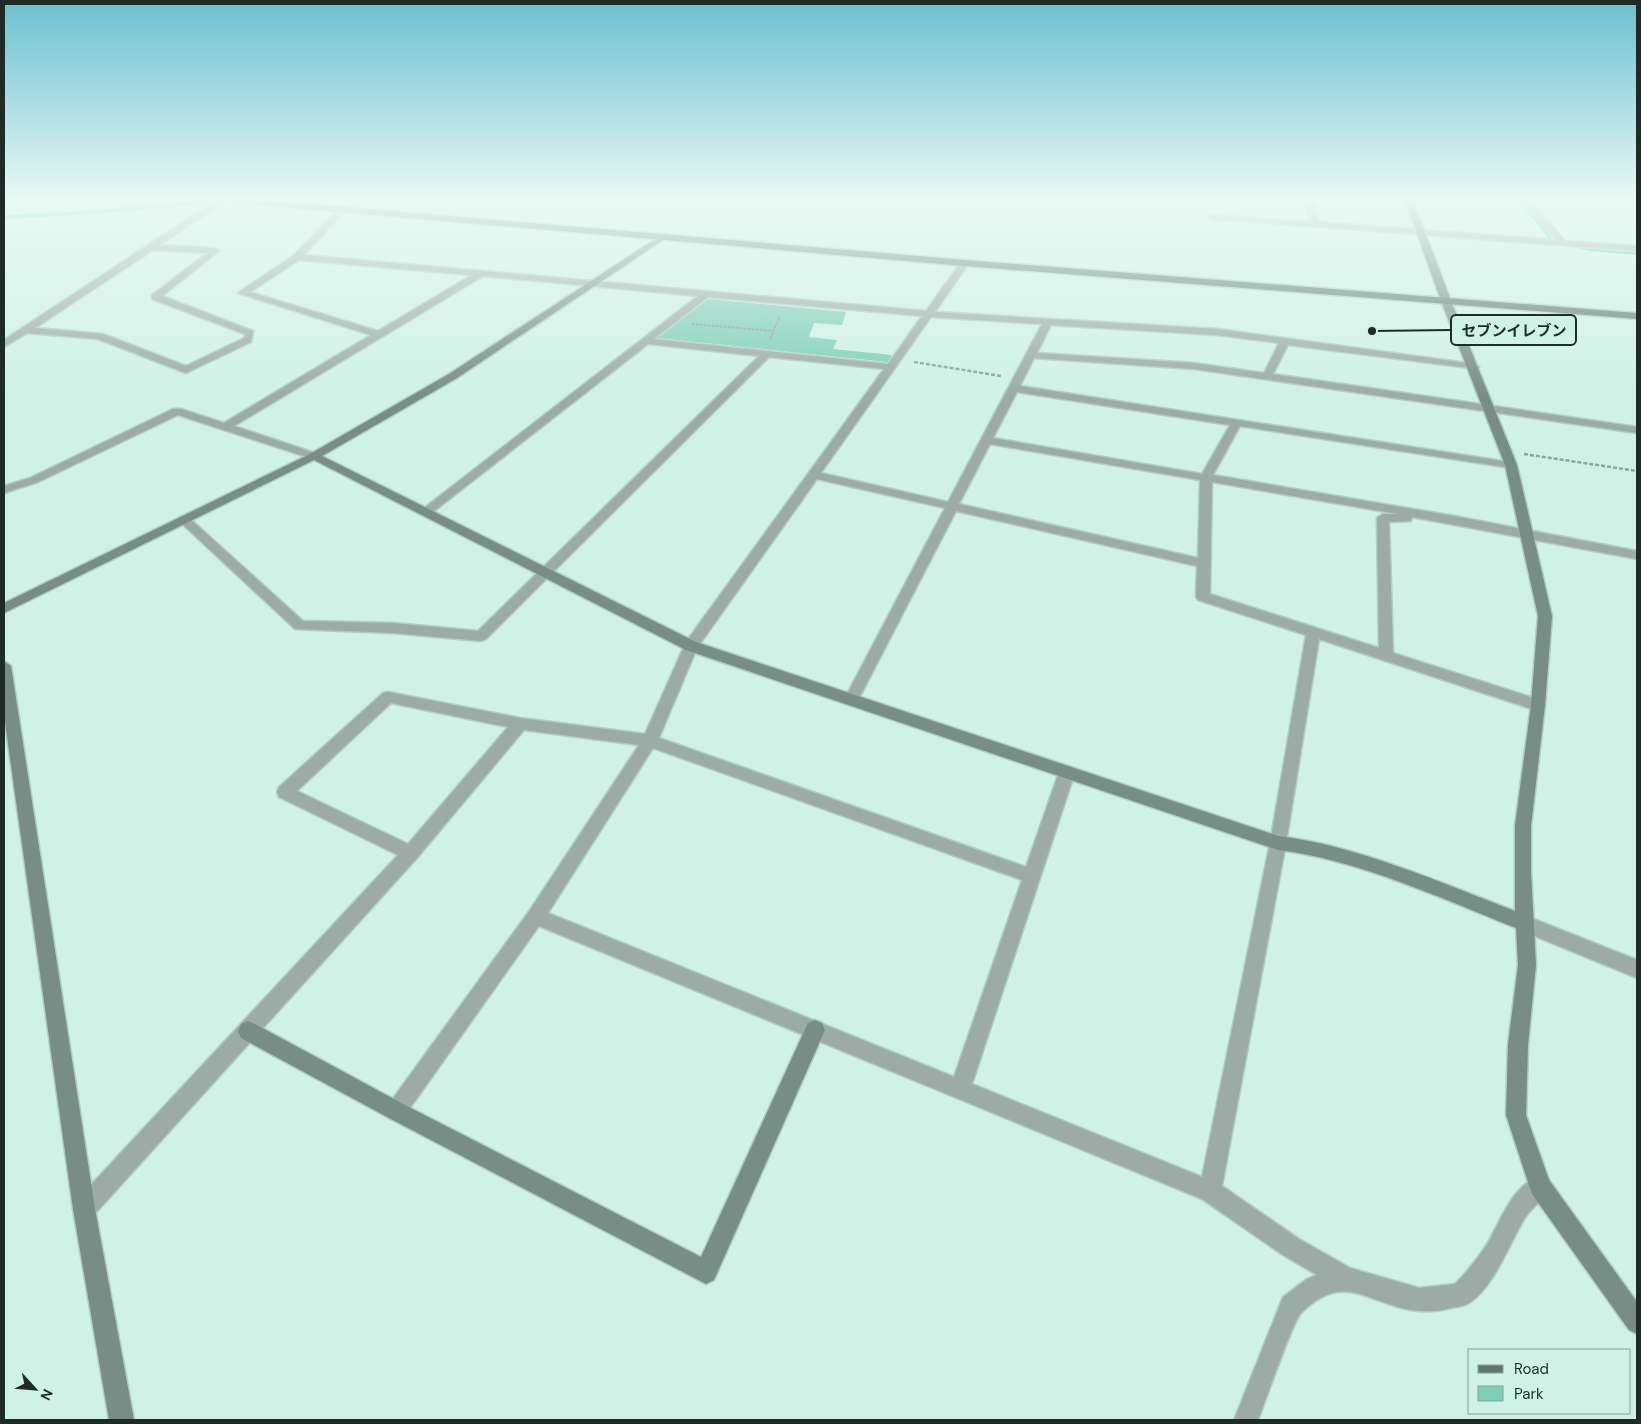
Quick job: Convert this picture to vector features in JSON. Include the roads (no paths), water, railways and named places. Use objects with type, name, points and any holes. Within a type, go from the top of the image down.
[{"type":"main road","points":[[971,263],[1637,316]]},
{"type":"street","points":[[4,344],[126,263]]},
{"type":"street","points":[[25,330],[100,336],[186,370],[248,340],[250,333],[155,297],[199,263]]},
{"type":"street","points":[[288,263],[243,294],[380,335]]},
{"type":"street","points":[[367,263],[928,314],[1217,332],[1474,367]]},
{"type":"street","points":[[4,608],[314,456],[453,376],[624,263]]},
{"type":"street","points":[[396,1111],[536,916],[650,742],[691,646],[965,263]]},
{"type":"street","points":[[1433,263],[1511,465],[1545,616],[1538,705],[1523,826],[1522,872],[1527,965],[1516,1070],[1516,1115],[1540,1186],[1637,1322]]},
{"type":"street","points":[[227,426],[481,274]]},
{"type":"street","points":[[425,512],[706,294]]},
{"type":"street","points":[[851,700],[1048,322]]},
{"type":"street","points":[[646,341],[766,350],[890,367]]},
{"type":"street","points":[[1267,376],[1284,342]]},
{"type":"street","points":[[184,520],[300,626],[392,628],[482,636],[547,573],[766,350]]},
{"type":"street","points":[[1030,355],[1194,366],[1637,430]]},
{"type":"street","points":[[1013,388],[1511,465]]},
{"type":"street","points":[[4,490],[34,480],[178,411],[314,456],[691,646],[1278,843],[1312,847],[1431,886],[1637,969]]},
{"type":"street","points":[[1236,423],[1206,477],[1203,597],[1538,705]]},
{"type":"street","points":[[985,440],[1454,520],[1637,555]]},
{"type":"street","points":[[814,475],[1203,563]]},
{"type":"street","points":[[1386,655],[1383,518],[1454,520]]},
{"type":"street","points":[[1210,1191],[1278,843],[1313,632]]},
{"type":"street","points":[[4,666],[84,1209],[122,1420]]},
{"type":"street","points":[[412,853],[285,792],[388,697],[520,724],[650,742],[1032,876]]},
{"type":"street","points":[[84,1209],[412,853],[520,724]]},
{"type":"street","points":[[960,1089],[1067,772]]},
{"type":"street","points":[[536,916],[1210,1191],[1284,1242],[1347,1279],[1364,1282],[1396,1295],[1419,1300],[1442,1299],[1462,1294],[1476,1279],[1496,1250],[1516,1211],[1540,1186]]},
{"type":"street","points":[[248,1031],[396,1111],[706,1272],[815,1030]]},
{"type":"street","points":[[1246,1420],[1291,1305],[1315,1287],[1347,1279]]},
{"type":"place","name":"セブンイレブン","points":[[1372,331]]}]
